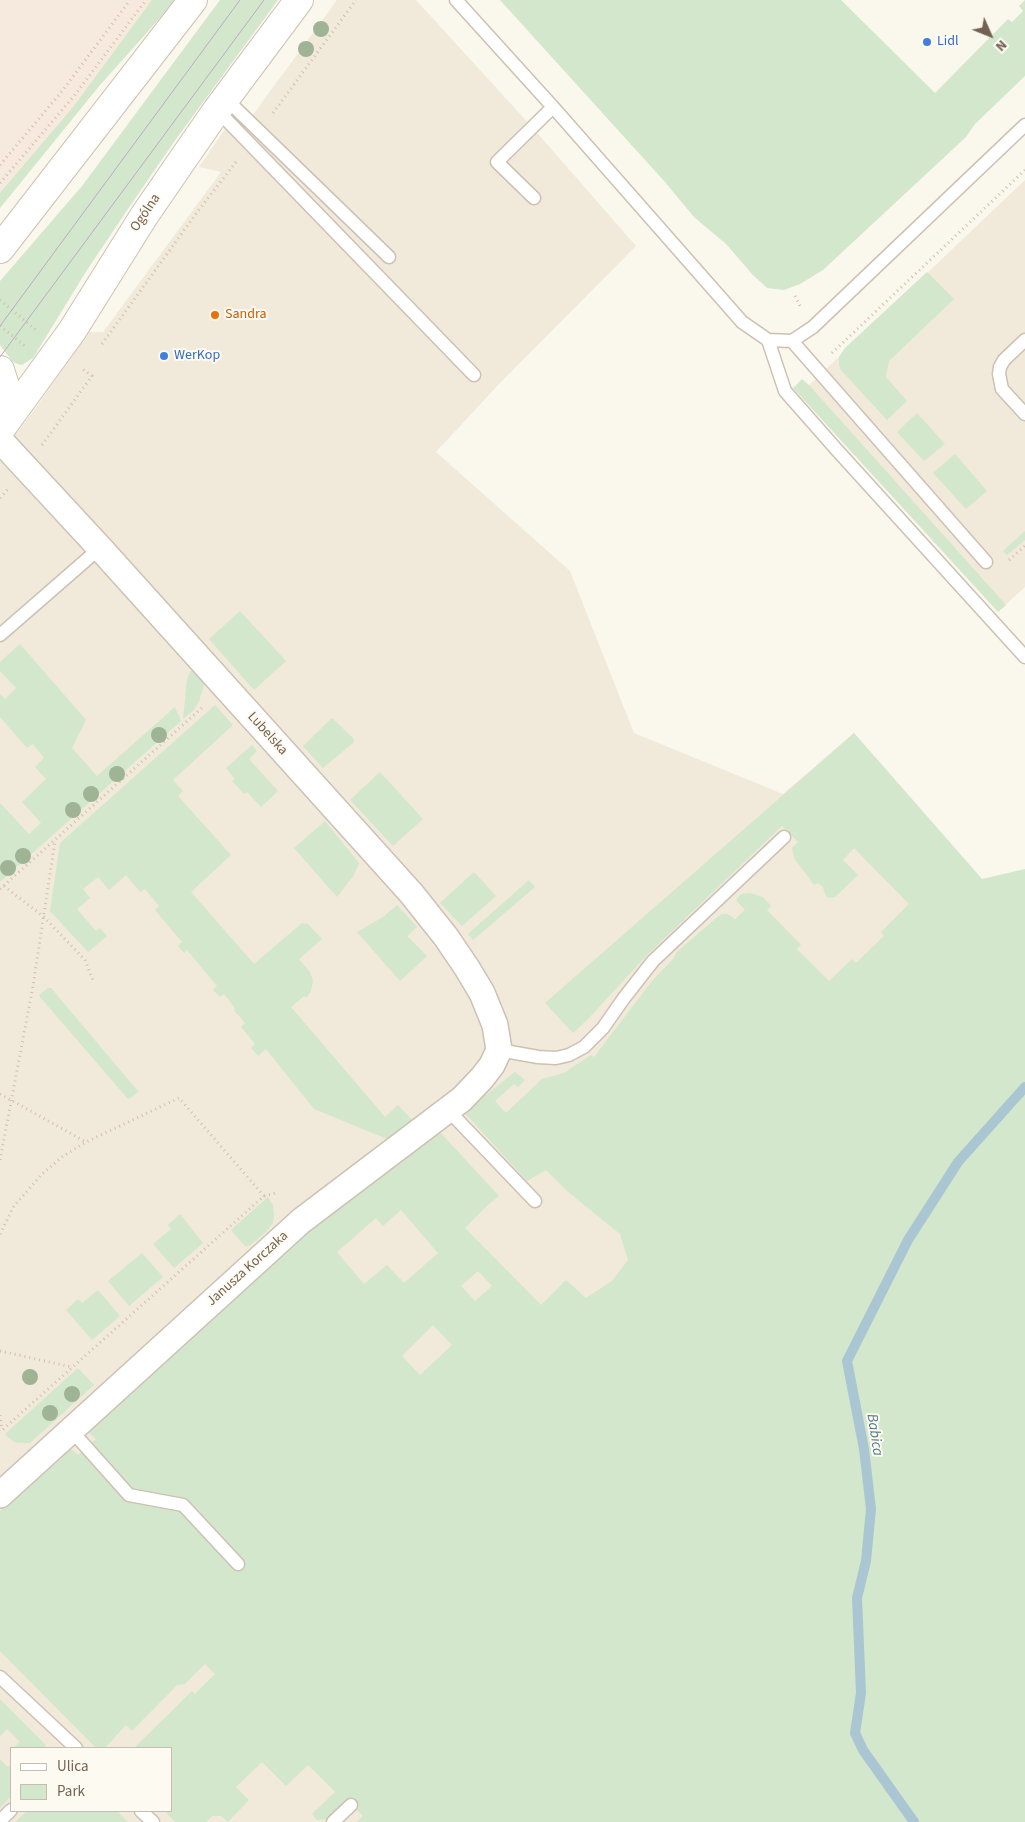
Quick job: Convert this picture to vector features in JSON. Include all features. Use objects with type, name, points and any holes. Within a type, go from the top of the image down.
[{"type":"street","points":[[0,248],[193,0]]},
{"type":"street","name":"Ogólna","points":[[0,430],[72,331],[144,216],[222,104],[299,0]]},
{"type":"street","points":[[0,370],[5,386],[5,405],[0,422]]},
{"type":"street","name":"Lubelska","points":[[0,440],[411,893],[446,937],[482,993],[495,1025],[499,1050]]},
{"type":"street","name":"Janusza Korczaka","points":[[0,1495],[301,1221],[462,1099],[492,1065],[499,1050]]},
{"type":"lane","points":[[456,0],[742,322],[768,340],[792,341],[813,327],[1025,126]]},
{"type":"lane","points":[[222,104],[389,257]]},
{"type":"lane","points":[[222,104],[474,375]]},
{"type":"lane","points":[[534,198],[497,162],[553,107]]},
{"type":"lane","points":[[768,340],[785,391],[1025,657]]},
{"type":"lane","points":[[1025,340],[1004,360],[1000,366],[999,374],[1002,389],[1025,414]]},
{"type":"lane","points":[[792,341],[986,562]]},
{"type":"lane","points":[[0,635],[100,548]]},
{"type":"lane","points":[[499,1050],[538,1057],[556,1058],[569,1055],[584,1047],[602,1028],[653,961],[784,837]]},
{"type":"lane","points":[[448,1110],[535,1201]]},
{"type":"lane","points":[[71,1430],[129,1494],[183,1505],[238,1564]]},
{"type":"lane","points":[[0,1677],[73,1747]]},
{"type":"lane","points":[[333,1822],[351,1805]]},
{"type":"lane","points":[[0,1821],[10,1811]]},
{"type":"lane","points":[[143,1812],[153,1822]]},
{"type":"path","points":[[0,165],[63,90],[130,0]]},
{"type":"path","points":[[0,183],[74,96],[146,0]]},
{"type":"path","points":[[829,356],[1025,170]]},
{"type":"path","points":[[0,498],[26,468],[92,376]]},
{"type":"path","points":[[1006,563],[1025,546]]},
{"type":"path","points":[[0,889],[225,687]]},
{"type":"path","points":[[0,1160],[44,917],[55,841]]},
{"type":"path","points":[[4,886],[44,917],[85,960],[94,984]]},
{"type":"path","points":[[0,1094],[86,1142]]},
{"type":"path","points":[[0,1234],[14,1206],[42,1174],[62,1157],[86,1142],[179,1098],[264,1196]]},
{"type":"path","points":[[1,1431],[264,1196],[276,1193]]},
{"type":"path","points":[[0,1221],[4,1226]]},
{"type":"path","points":[[0,1351],[72,1367]]},
{"type":"path","points":[[0,1415],[1,1431]]},
{"type":"shaded area","points":[[0,0],[176,0],[100,85],[0,208]]},
{"type":"shaded area","points":[[337,0],[416,0],[532,127],[636,246],[500,383],[436,452],[570,571],[634,733],[783,794],[854,733],[982,879],[692,1822],[0,1822],[0,454],[35,409],[88,332],[103,332],[221,172],[199,167],[238,110],[249,120]]},
{"type":"shaded area","points":[[1025,180],[1025,587],[1002,608],[805,389]]},
{"type":"green space","points":[[152,0],[176,0],[100,85],[0,208],[0,193],[74,106]]},
{"type":"green space","points":[[220,0],[278,0],[176,139],[132,203],[87,270],[33,358],[22,365],[17,364],[12,361],[0,345],[0,281],[82,186]]},
{"type":"green space","points":[[500,0],[841,0],[935,93],[1008,19],[1012,22],[1023,11],[1019,6],[1025,0],[1025,76],[975,124],[966,137],[823,270],[800,284],[784,290],[767,288],[726,244],[694,217],[665,182]]},
{"type":"green space","points":[[927,272],[954,299],[889,361],[886,377],[907,401],[887,420],[841,370],[839,357],[845,348]]},
{"type":"green space","points":[[802,379],[1006,605],[998,612],[793,388]]},
{"type":"green space","points":[[917,413],[945,444],[924,461],[897,432]]},
{"type":"green space","points":[[955,454],[987,491],[966,509],[933,473]]},
{"type":"green space","points":[[1025,531],[1025,540],[1007,555],[1003,551]]},
{"type":"green space","points":[[240,611],[286,661],[254,690],[209,639]]},
{"type":"green space","points":[[20,644],[86,720],[72,748],[97,776],[175,707],[181,721],[0,882],[0,805],[29,834],[41,823],[22,802],[46,779],[35,767],[44,758],[33,744],[27,748],[0,717],[0,694],[5,699],[16,688],[0,671],[0,662]]},
{"type":"green space","points":[[196,669],[203,677],[204,686],[194,710],[183,719],[187,679],[191,671]]},
{"type":"green space","points":[[215,705],[233,725],[173,780],[183,791],[178,796],[231,855],[191,892],[254,964],[302,923],[308,924],[322,939],[299,959],[310,972],[313,981],[311,991],[306,998],[304,996],[291,1007],[385,1117],[398,1105],[413,1121],[399,1134],[387,1139],[314,1109],[266,1049],[258,1056],[251,1048],[255,1044],[241,1027],[245,1023],[234,1010],[235,1008],[224,994],[220,997],[213,990],[217,986],[187,950],[184,953],[178,946],[182,942],[155,910],[159,906],[145,889],[140,892],[126,875],[109,890],[98,877],[83,889],[90,898],[77,909],[96,931],[100,928],[107,936],[88,952],[50,911],[60,843]]},
{"type":"green space","points":[[332,718],[354,739],[353,743],[323,768],[303,746]]},
{"type":"green space","points":[[854,733],[982,879],[1025,869],[1025,1822],[357,1822],[363,1816],[348,1801],[329,1819],[317,1820],[312,1814],[335,1792],[308,1765],[286,1786],[262,1762],[236,1787],[249,1800],[228,1822],[221,1816],[212,1816],[206,1822],[175,1822],[166,1812],[172,1812],[172,1747],[135,1747],[192,1691],[195,1694],[215,1674],[205,1664],[185,1684],[177,1685],[132,1731],[126,1725],[106,1747],[95,1747],[0,1651],[0,1511],[70,1448],[78,1455],[96,1439],[87,1431],[311,1230],[438,1130],[499,1196],[465,1228],[541,1305],[566,1280],[586,1298],[612,1281],[628,1260],[620,1234],[567,1191],[546,1170],[527,1181],[464,1112],[515,1072],[525,1080],[518,1087],[514,1084],[495,1101],[506,1113],[542,1079],[564,1073],[591,1055],[594,1057],[652,981],[674,958],[676,953],[722,914],[727,914],[735,919],[745,910],[736,900],[741,894],[750,893],[763,897],[771,906],[767,910],[801,945],[797,949],[829,981],[852,959],[856,963],[884,936],[881,932],[909,904],[854,848],[843,860],[858,875],[835,897],[828,898],[823,887],[818,883],[814,885],[794,858],[792,848],[798,842],[782,826],[647,955],[573,1033],[545,1003]],"holes":[[[401,1210],[438,1253],[404,1283],[387,1265],[364,1284],[337,1252],[376,1218],[383,1226]],[[478,1271],[492,1286],[475,1301],[461,1286]],[[433,1325],[452,1345],[420,1375],[402,1356]]]},
{"type":"green space","points":[[252,745],[257,751],[249,759],[278,791],[261,807],[247,792],[244,794],[232,781],[235,779],[226,768]]},
{"type":"green space","points":[[380,772],[423,819],[393,846],[350,800]]},
{"type":"green space","points":[[325,821],[359,863],[354,875],[337,897],[294,848]]},
{"type":"green space","points":[[474,872],[496,896],[462,926],[440,903]]},
{"type":"green space","points":[[529,880],[535,887],[473,940],[468,934]]},
{"type":"green space","points":[[397,905],[417,927],[407,936],[427,956],[400,981],[357,932],[383,917]]},
{"type":"green space","points":[[48,988],[51,988],[139,1091],[132,1097],[128,1099],[40,997],[39,995]]},
{"type":"green space","points":[[268,1197],[273,1205],[273,1223],[266,1232],[249,1246],[245,1246],[231,1230]]},
{"type":"green space","points":[[180,1214],[203,1243],[174,1268],[153,1244],[171,1229],[168,1225]]},
{"type":"green space","points":[[142,1253],[163,1277],[129,1306],[108,1281]]},
{"type":"green space","points":[[98,1290],[120,1316],[92,1340],[66,1310],[78,1299],[82,1303]]},
{"type":"green space","points":[[78,1368],[94,1385],[30,1443],[16,1443],[5,1434]]},
{"type":"green space","points":[[0,1699],[45,1744],[46,1747],[14,1747],[20,1742],[7,1729],[0,1736]]},
{"type":"green space","points":[[0,1759],[8,1767],[10,1765],[10,1797],[0,1808]]},
{"type":"green space","points":[[26,1812],[118,1812],[128,1822],[15,1822]]},
{"type":"waterway","name":"Babica","points":[[914,1822],[863,1750],[855,1733],[861,1693],[857,1598],[866,1561],[871,1509],[864,1449],[847,1361],[908,1240],[958,1162],[1025,1087]]},
{"type":"tram line","points":[[0,326],[240,0]]},
{"type":"tram line","points":[[0,357],[264,0]]},
{"type":"place","name":"Lidl","points":[[927,42]]},
{"type":"place","name":"Sandra","points":[[215,315]]},
{"type":"place","name":"WerKop","points":[[164,356]]}]
